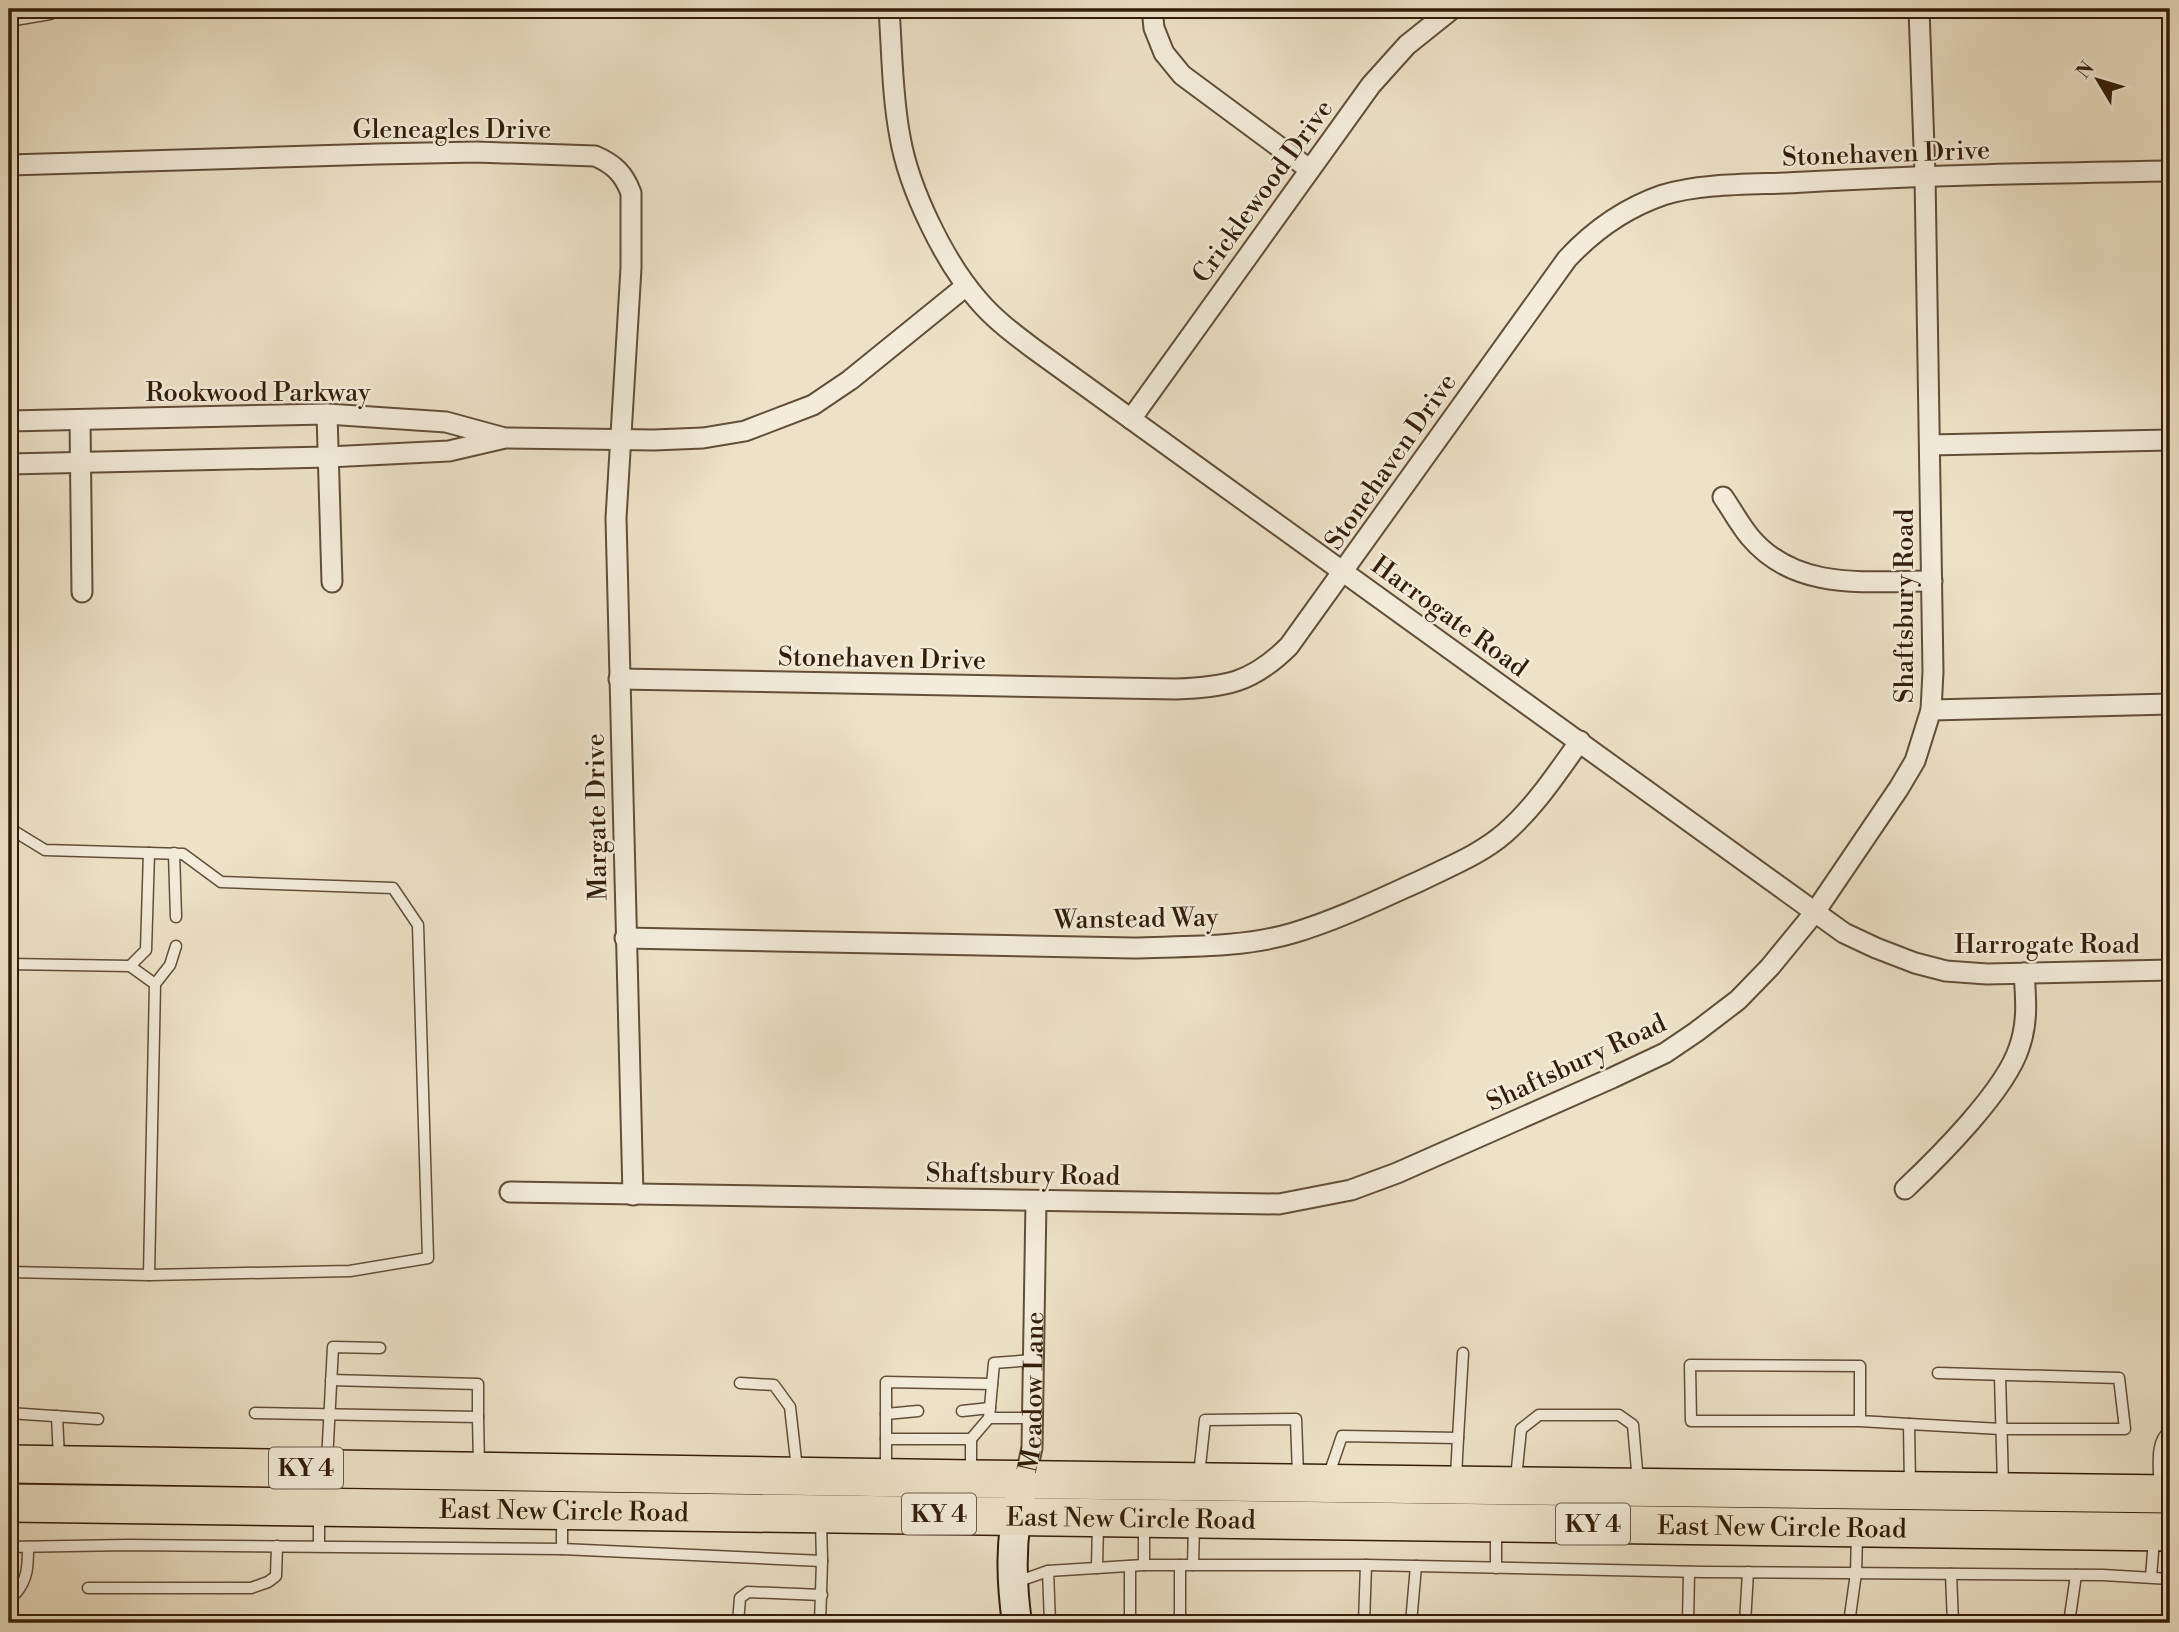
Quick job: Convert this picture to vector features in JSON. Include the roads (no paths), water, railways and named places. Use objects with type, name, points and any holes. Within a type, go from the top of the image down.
[{"type":"highway","name":"East New Circle Road","points":[[9,1464],[480,1471],[563,1491],[821,1512],[1194,1520],[2162,1532]]},
{"type":"highway","name":"East New Circle Road","points":[[9,1503],[320,1508],[798,1476],[2165,1494]]},
{"type":"street","name":"Harrogate Road","points":[[889,9],[900,140],[922,209],[966,286],[1002,325],[1844,933],[1876,948],[1946,971],[2024,973],[2170,970]]},
{"type":"street","points":[[1152,9],[1154,28],[1164,53],[1182,75],[1309,169]]},
{"type":"street","name":"Cricklewood Drive","points":[[1130,419],[1371,85],[1407,45],[1452,9]]},
{"type":"street","name":"Shaftsbury Road","points":[[510,1192],[1279,1204],[1350,1190],[1397,1173],[1665,1053],[1738,1000],[1770,967],[1815,912],[1905,779],[1915,761],[1931,710],[1933,672],[1930,445],[1919,9]]},
{"type":"street","name":"Gleneagles Drive","points":[[9,165],[476,152],[595,156],[609,162],[619,171],[631,193],[631,268],[621,439]]},
{"type":"street","name":"Stonehaven Drive","points":[[619,679],[1176,689],[1215,688],[1244,679],[1270,665],[1289,646],[1559,270],[1585,240],[1632,208],[1665,195],[1708,188],[1925,175],[2170,171]]},
{"type":"street","name":"Rookwood Parkway","points":[[9,464],[328,457],[449,451],[505,438],[703,438],[745,431],[813,405],[850,380],[966,286]]},
{"type":"street","name":"Rookwood Parkway","points":[[9,421],[327,414],[446,422],[505,438]]},
{"type":"street","points":[[327,414],[332,582]]},
{"type":"street","points":[[80,420],[82,592]]},
{"type":"street","name":"Margate Drive","points":[[621,439],[616,518],[633,1195]]},
{"type":"street","points":[[1930,445],[2170,440]]},
{"type":"street","points":[[1723,496],[1749,537],[1769,556],[1793,570],[1821,580],[1932,580]]},
{"type":"street","points":[[1931,710],[2170,704]]},
{"type":"street","name":"Wanstead Way","points":[[625,937],[1133,948],[1198,946],[1292,933],[1349,912],[1477,852],[1505,833],[1535,802],[1580,741]]},
{"type":"street","points":[[1905,1189],[1940,1155],[1973,1117],[2003,1079],[2019,1050],[2026,1023],[2024,973]]},
{"type":"street","name":"Meadow Lane","points":[[1017,1623],[1012,1583],[1012,1549],[1016,1516],[1031,1448],[1036,1201]]},
{"type":"lane","points":[[10,9],[10,21],[62,9]]},
{"type":"lane","points":[[9,828],[46,850],[183,854],[221,882],[393,888],[418,925],[428,1258],[350,1271],[149,1275],[9,1272]]},
{"type":"lane","points":[[131,966],[146,950],[149,853]]},
{"type":"lane","points":[[174,853],[177,917]]},
{"type":"lane","points":[[149,1275],[155,984],[170,965],[176,946]]},
{"type":"lane","points":[[9,964],[131,966],[155,984]]},
{"type":"lane","points":[[327,1469],[333,1348],[380,1348]]},
{"type":"lane","points":[[1456,1484],[1463,1353]]},
{"type":"lane","points":[[972,1479],[971,1439],[990,1413],[993,1363],[1033,1360]]},
{"type":"lane","points":[[1860,1421],[1860,1366],[1690,1365],[1691,1421],[1860,1421],[2001,1429],[2125,1429],[2119,1378],[1938,1373]]},
{"type":"lane","points":[[2000,1376],[2003,1492]]},
{"type":"lane","points":[[331,1380],[478,1384],[480,1471]]},
{"type":"lane","points":[[886,1478],[886,1382],[936,1386],[992,1384]]},
{"type":"lane","points":[[740,1383],[774,1385],[790,1407],[798,1476]]},
{"type":"lane","points":[[962,1410],[1032,1418]]},
{"type":"lane","points":[[886,1413],[918,1411]]},
{"type":"lane","points":[[9,1413],[98,1419]]},
{"type":"lane","points":[[255,1413],[478,1417]]},
{"type":"lane","points":[[1515,1485],[1521,1429],[1539,1415],[1619,1415],[1633,1425],[1639,1487]]},
{"type":"lane","points":[[57,1416],[59,1464]]},
{"type":"lane","points":[[1199,1481],[1205,1420],[1296,1419],[1312,1483]]},
{"type":"lane","points":[[1909,1424],[1910,1490]]},
{"type":"lane","points":[[2165,1494],[2160,1443],[2170,1430]]},
{"type":"lane","points":[[886,1438],[937,1435],[971,1439]]},
{"type":"lane","points":[[1312,1483],[1342,1436],[1458,1438]]},
{"type":"lane","points":[[562,1549],[563,1491]]},
{"type":"lane","points":[[319,1546],[320,1508]]},
{"type":"lane","points":[[820,1623],[821,1512]]},
{"type":"lane","points":[[1097,1568],[1098,1518]]},
{"type":"lane","points":[[1144,1519],[1144,1565]]},
{"type":"lane","points":[[1193,1565],[1194,1520]]},
{"type":"lane","points":[[1496,1523],[1496,1568]]},
{"type":"lane","points":[[1849,1623],[1856,1573],[1857,1528]]},
{"type":"lane","points":[[2151,1577],[2162,1532]]},
{"type":"lane","points":[[88,1588],[251,1588],[268,1583],[276,1576],[277,1546]]},
{"type":"lane","points":[[9,1547],[319,1546],[562,1549],[821,1561]]},
{"type":"lane","points":[[9,1594],[16,1593],[24,1584],[28,1571],[28,1547]]},
{"type":"lane","points":[[1012,1583],[1048,1571],[1144,1565],[1366,1565],[1689,1572],[2076,1574],[2170,1579]]},
{"type":"lane","points":[[1180,1565],[1180,1623]]},
{"type":"lane","points":[[1364,1623],[1366,1565]]},
{"type":"lane","points":[[1130,1566],[1130,1623]]},
{"type":"lane","points":[[1411,1623],[1416,1566]]},
{"type":"lane","points":[[1048,1571],[1050,1623]]},
{"type":"lane","points":[[1689,1572],[1689,1623]]},
{"type":"lane","points":[[1745,1623],[1748,1572]]},
{"type":"lane","points":[[1951,1574],[1953,1623]]},
{"type":"lane","points":[[2069,1623],[2076,1574]]},
{"type":"lane","points":[[738,1623],[740,1598],[748,1591],[822,1595]]}]
